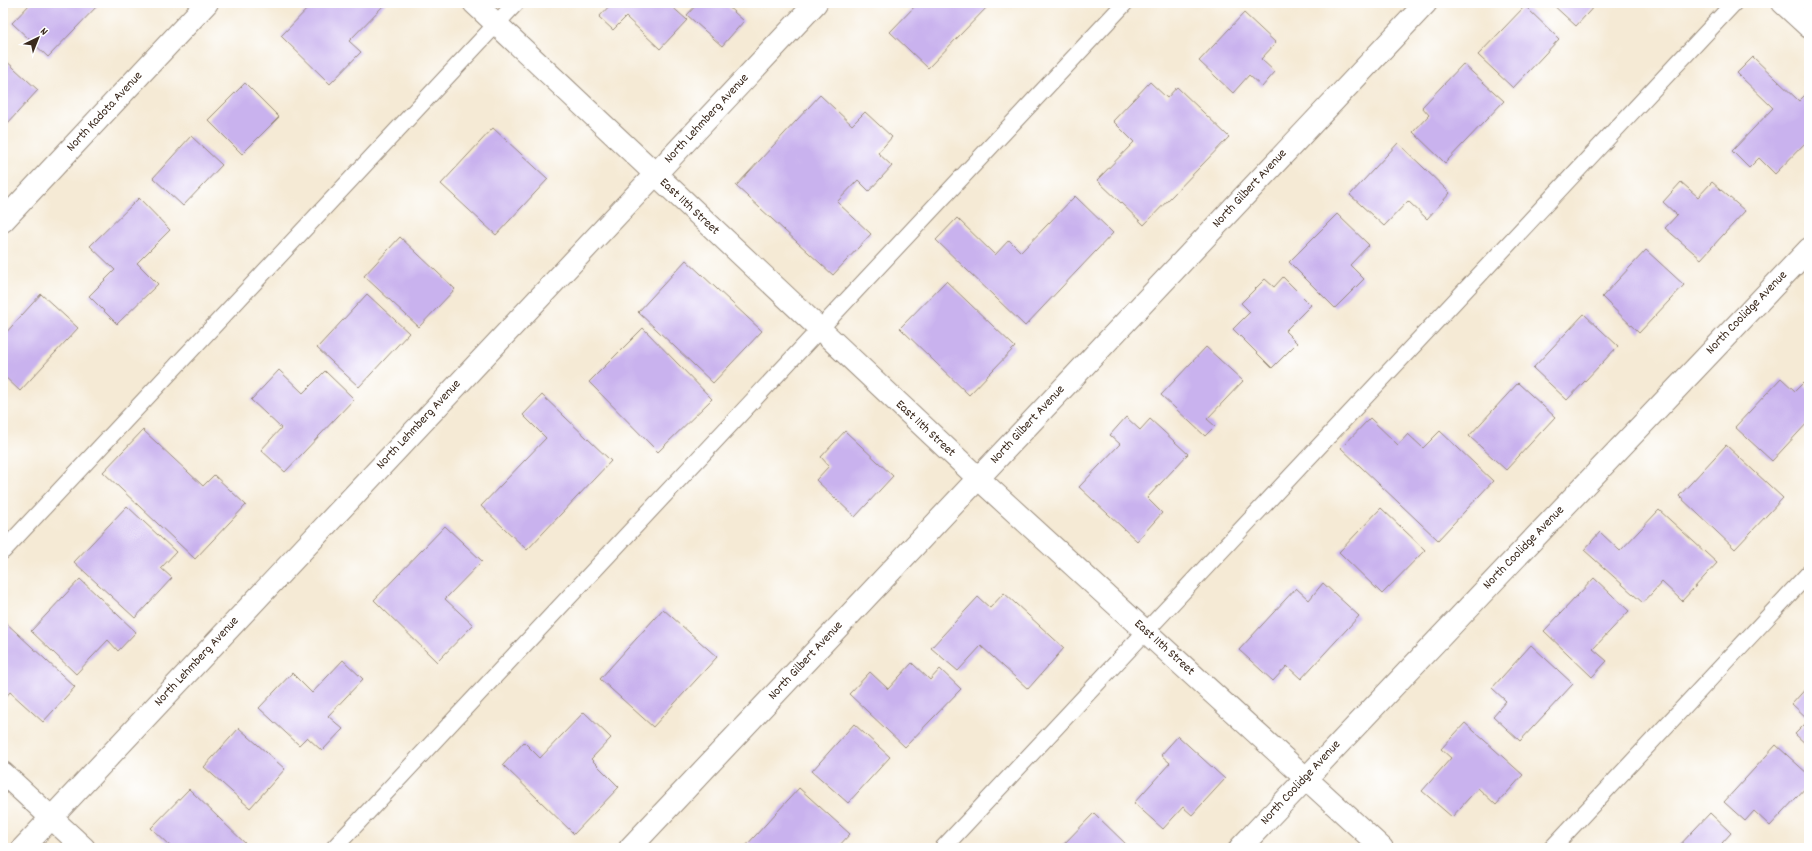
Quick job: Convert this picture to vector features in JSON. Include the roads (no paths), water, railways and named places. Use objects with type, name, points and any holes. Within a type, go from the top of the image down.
[{"type":"street","name":"North Kadota Avenue","points":[[3,221],[207,3]]},
{"type":"street","name":"East 11th Street","points":[[474,3],[978,478],[1382,848]]},
{"type":"street","name":"North Lehmberg Avenue","points":[[23,848],[816,3]]},
{"type":"street","name":"North Gilbert Avenue","points":[[630,848],[1426,3]]},
{"type":"street","points":[[1783,3],[1809,27]]},
{"type":"street","name":"North Coolidge Avenue","points":[[1240,848],[1809,249]]},
{"type":"street","points":[[3,773],[84,848]]},
{"type":"lane","points":[[3,551],[516,3]]},
{"type":"lane","points":[[334,848],[1125,3]]},
{"type":"lane","points":[[943,848],[1734,3]]},
{"type":"lane","points":[[1552,848],[1809,573]]}]
